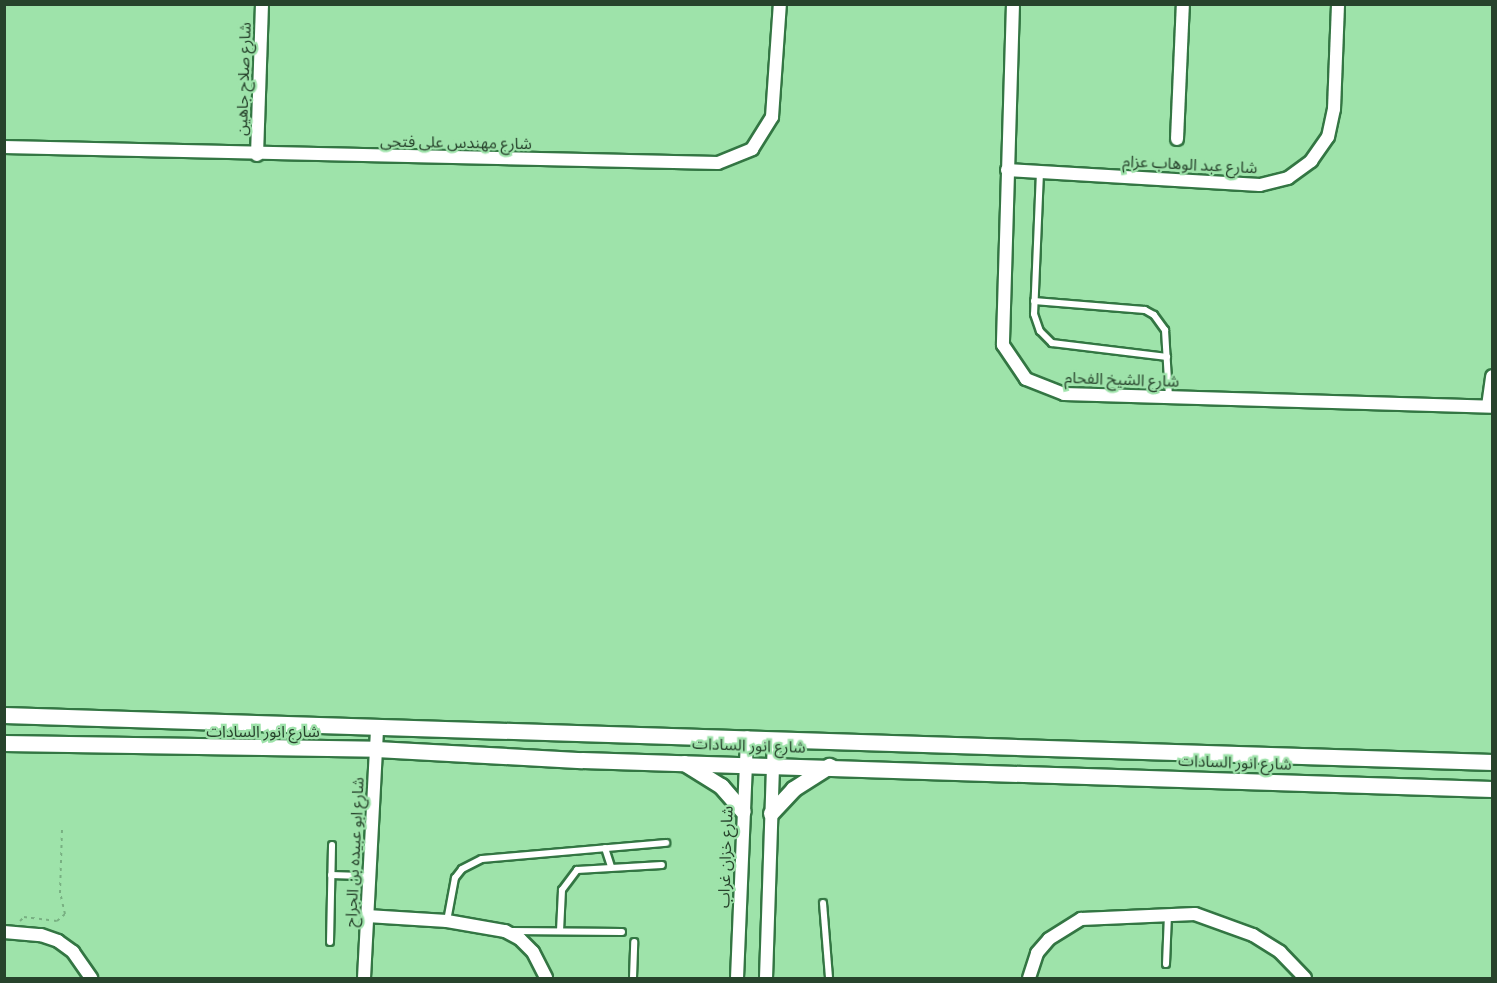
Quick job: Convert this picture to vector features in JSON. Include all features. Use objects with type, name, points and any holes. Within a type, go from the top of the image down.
[{"type":"street","name":"شارع صلاح جاهين","points":[[257,155],[262,4]]},
{"type":"street","name":"شارع مهندس على فتحى","points":[[4,147],[257,155],[718,163],[736,159],[759,142],[772,117],[780,4]]},
{"type":"street","name":"شارع الشيخ الفحام","points":[[1013,4],[1003,345],[1012,363],[1026,379],[1064,394],[1490,407]]},
{"type":"street","points":[[1177,139],[1183,4]]},
{"type":"street","name":"شارع عبد الوهاب عزام","points":[[1007,170],[1260,185],[1288,178],[1311,161],[1328,137],[1334,109],[1338,4]]},
{"type":"street","points":[[1490,407],[1492,376]]},
{"type":"street","name":"شارع انور السادات","points":[[4,715],[1492,762]]},
{"type":"street","name":"شارع ابو عبيده بن الجراح","points":[[364,978],[377,727]]},
{"type":"street","name":"شارع خزان غراب","points":[[737,978],[747,738]]},
{"type":"street","points":[[766,978],[774,739]]},
{"type":"street","name":"شارع انور السادات","points":[[4,743],[376,749],[1492,789]]},
{"type":"street","points":[[681,761],[721,786],[743,811]]},
{"type":"street","points":[[771,813],[793,789],[829,766]]},
{"type":"street","points":[[1029,978],[1037,953],[1049,939],[1072,923],[1099,915],[1195,914],[1253,935],[1280,952],[1303,978]]},
{"type":"street","points":[[367,916],[447,921],[505,931],[520,939],[533,952],[546,978]]},
{"type":"street","points":[[4,932],[41,935],[58,941],[73,952],[91,978]]},
{"type":"lane","points":[[1040,172],[1034,301],[1036,322],[1052,343],[1167,357]]},
{"type":"lane","points":[[1034,301],[1145,310],[1165,330],[1169,397]]},
{"type":"lane","points":[[447,921],[450,888],[455,878],[471,862],[666,843]]},
{"type":"lane","points":[[330,942],[332,845]]},
{"type":"lane","points":[[605,848],[611,866]]},
{"type":"lane","points":[[560,931],[562,890],[570,875],[585,867],[662,865]]},
{"type":"lane","points":[[331,875],[370,876]]},
{"type":"lane","points":[[823,903],[829,978]]},
{"type":"lane","points":[[1166,964],[1168,914]]},
{"type":"lane","points":[[505,931],[622,932]]},
{"type":"lane","points":[[633,978],[634,942]]},
{"type":"path","points":[[20,920],[24,917],[57,921],[63,917],[62,830]]}]
